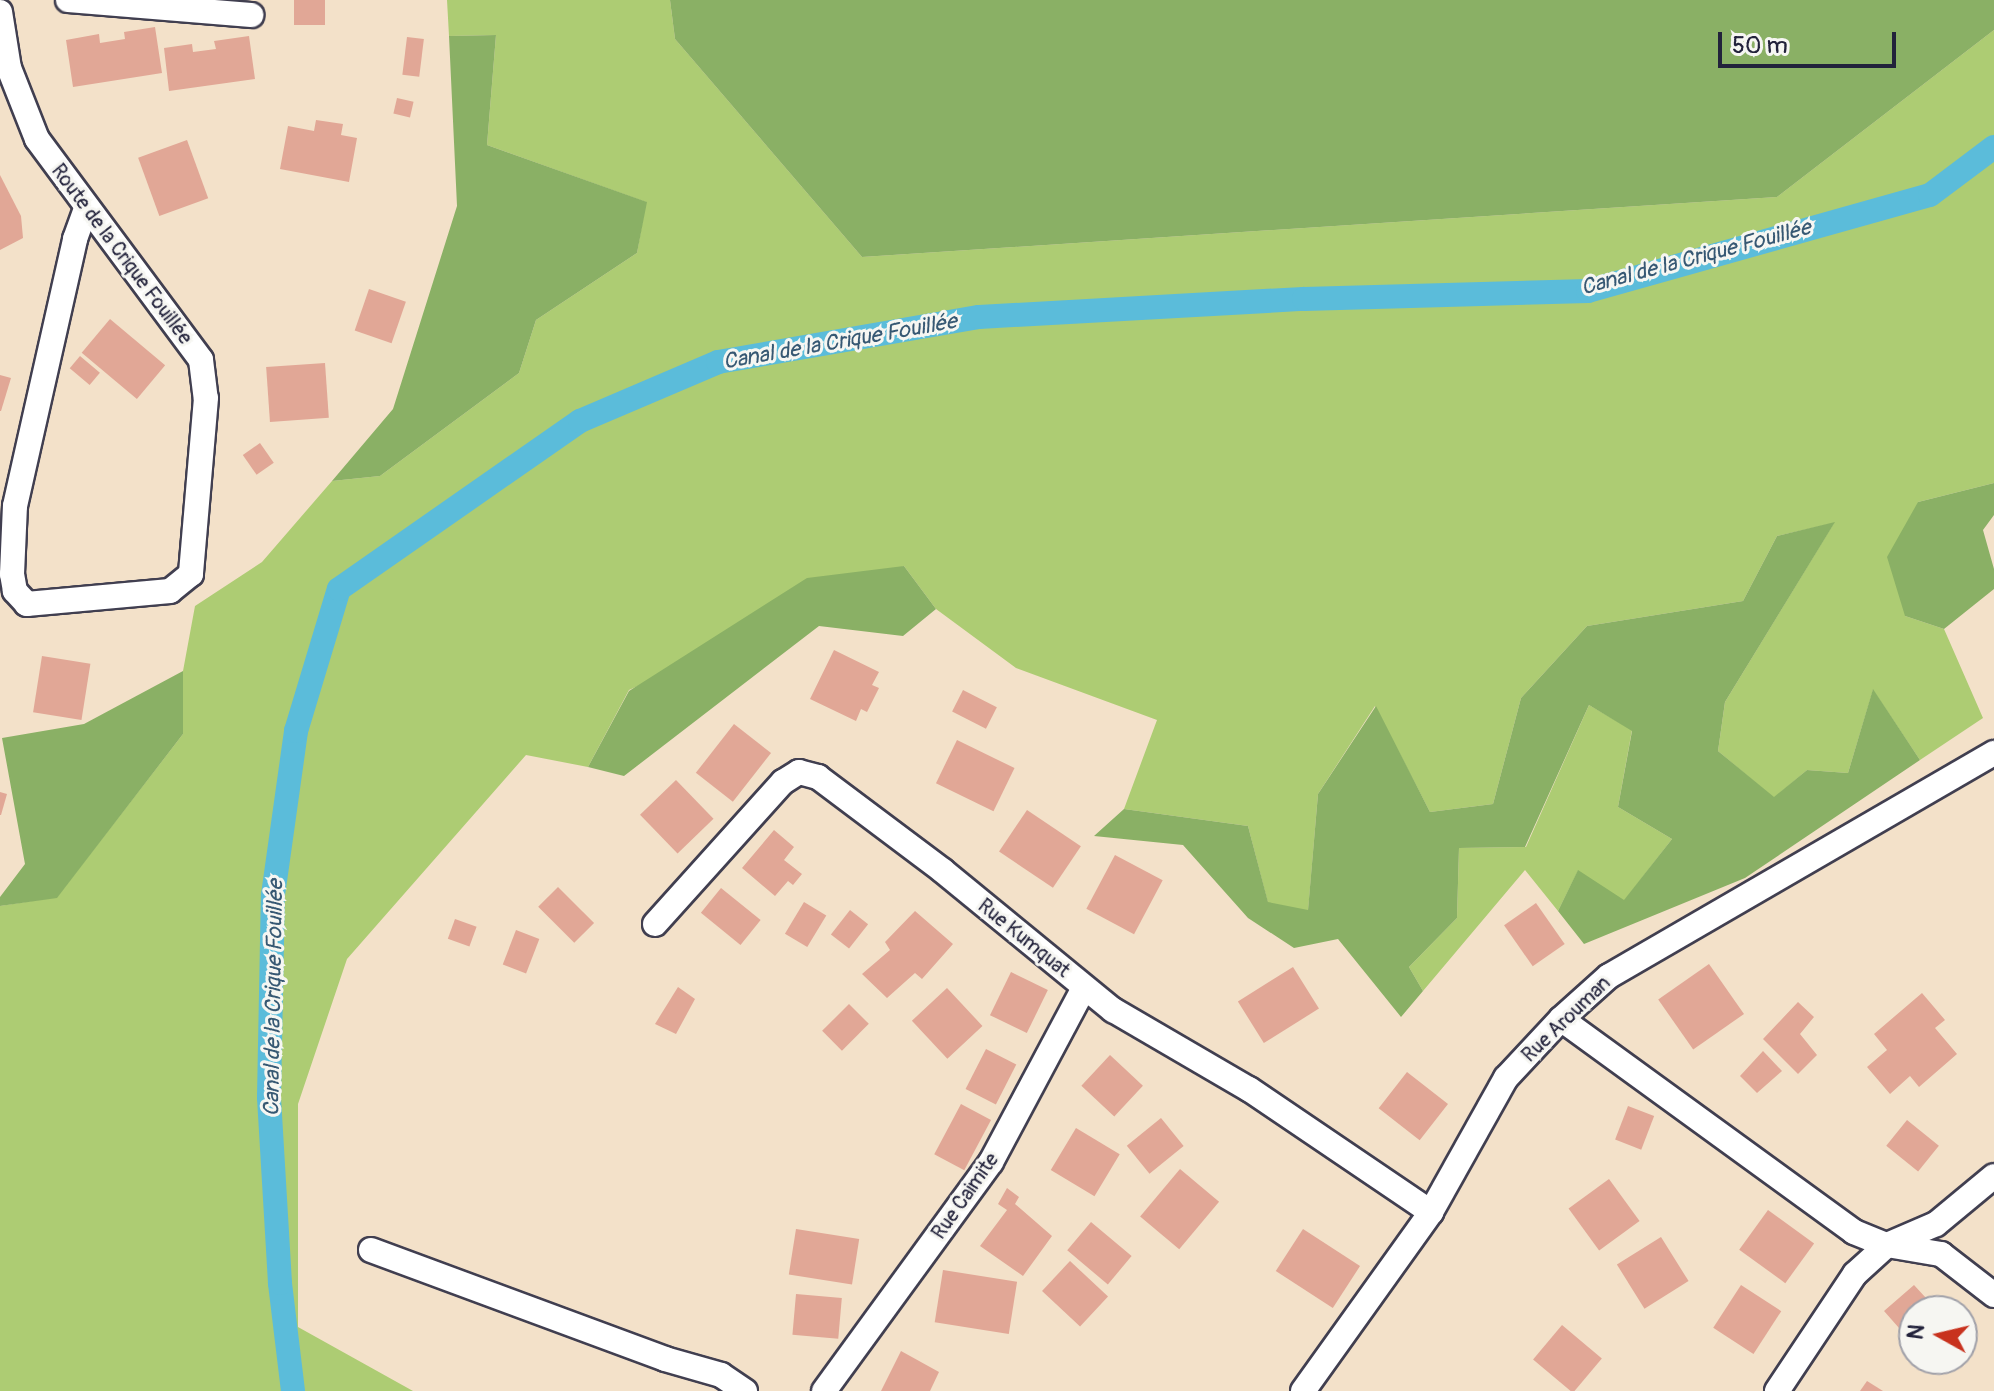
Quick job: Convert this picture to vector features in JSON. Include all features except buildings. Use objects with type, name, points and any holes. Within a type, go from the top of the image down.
[{"type":"street","points":[[68,0],[251,15]]},
{"type":"street","name":"Route de la Crique Fouillée","points":[[0,12],[9,68],[21,105],[37,139],[201,360],[206,398],[191,574],[170,591],[27,604],[15,591],[12,534],[15,506],[75,239],[86,209]]},
{"type":"street","name":"Rue Arouman","points":[[1303,1391],[1431,1212],[1506,1078],[1561,1019],[1609,976],[1994,753]]},
{"type":"street","name":"Rue Kumquat","points":[[655,924],[783,782],[799,772],[818,777],[943,871],[1113,1010],[1249,1089],[1431,1212]]},
{"type":"street","name":"Rue Caimite","points":[[824,1391],[991,1162],[1084,988]]},
{"type":"street","points":[[1561,1019],[1854,1232],[1887,1245],[1941,1254],[1994,1295]]},
{"type":"street","points":[[1777,1391],[1855,1274],[1887,1245],[1936,1224],[1994,1176]]},
{"type":"street","points":[[371,1250],[665,1359],[721,1375],[745,1391]]},
{"type":"green space","points":[[447,0],[670,0],[675,39],[862,257],[1777,197],[1994,30],[1994,483],[1918,502],[1905,616],[1944,629],[1983,718],[1920,760],[1873,690],[1848,773],[1807,770],[1774,798],[1718,751],[1725,702],[1834,523],[1777,536],[1743,601],[1587,626],[1521,698],[1493,804],[1430,812],[1375,706],[1318,794],[1308,911],[1268,903],[1248,826],[1124,809],[1157,720],[1016,668],[936,609],[904,566],[629,690],[588,767],[526,755],[347,959],[298,1104],[298,1327],[413,1391],[0,1391],[0,906],[57,897],[183,734],[183,671],[195,606],[262,562],[332,481],[380,476],[519,373],[536,320],[637,253],[646,202],[487,145],[496,35],[449,36]]},
{"type":"green space","points":[[670,0],[1994,0],[1994,30],[1777,197],[862,257],[675,39]]},
{"type":"green space","points":[[496,35],[487,145],[647,202],[637,253],[536,320],[519,373],[380,476],[332,481],[393,409],[457,206],[449,36]]},
{"type":"green space","points":[[1994,483],[1994,515],[1983,530],[1994,569],[1994,589],[1944,629],[1905,616],[1887,557],[1918,502]]},
{"type":"green space","points":[[1835,522],[1725,702],[1718,751],[1774,797],[1807,770],[1848,773],[1873,689],[1920,760],[1745,878],[1584,944],[1558,911],[1578,870],[1624,900],[1672,839],[1618,807],[1632,731],[1589,705],[1525,847],[1459,848],[1457,918],[1409,967],[1423,991],[1401,1017],[1338,939],[1294,948],[1248,918],[1183,845],[1094,836],[1124,809],[1248,826],[1268,902],[1308,910],[1318,794],[1376,706],[1430,812],[1493,804],[1521,698],[1587,626],[1743,601],[1777,536]]},
{"type":"green space","points":[[904,566],[936,609],[903,636],[819,626],[624,776],[588,767],[629,691],[807,578]]},
{"type":"green space","points":[[183,671],[183,734],[57,898],[0,906],[0,897],[25,864],[2,738],[84,724]]},
{"type":"green space","points":[[1589,705],[1632,730],[1618,807],[1672,839],[1624,901],[1578,871],[1558,911],[1525,870],[1423,991],[1409,967],[1457,918],[1459,848],[1526,847]]},
{"type":"waterway","name":"Canal de la Crique Fouillée","points":[[293,1391],[280,1283],[269,1097],[273,895],[296,731],[339,589],[580,421],[718,362],[979,317],[1304,299],[1588,291],[1930,195],[1994,147]]}]
